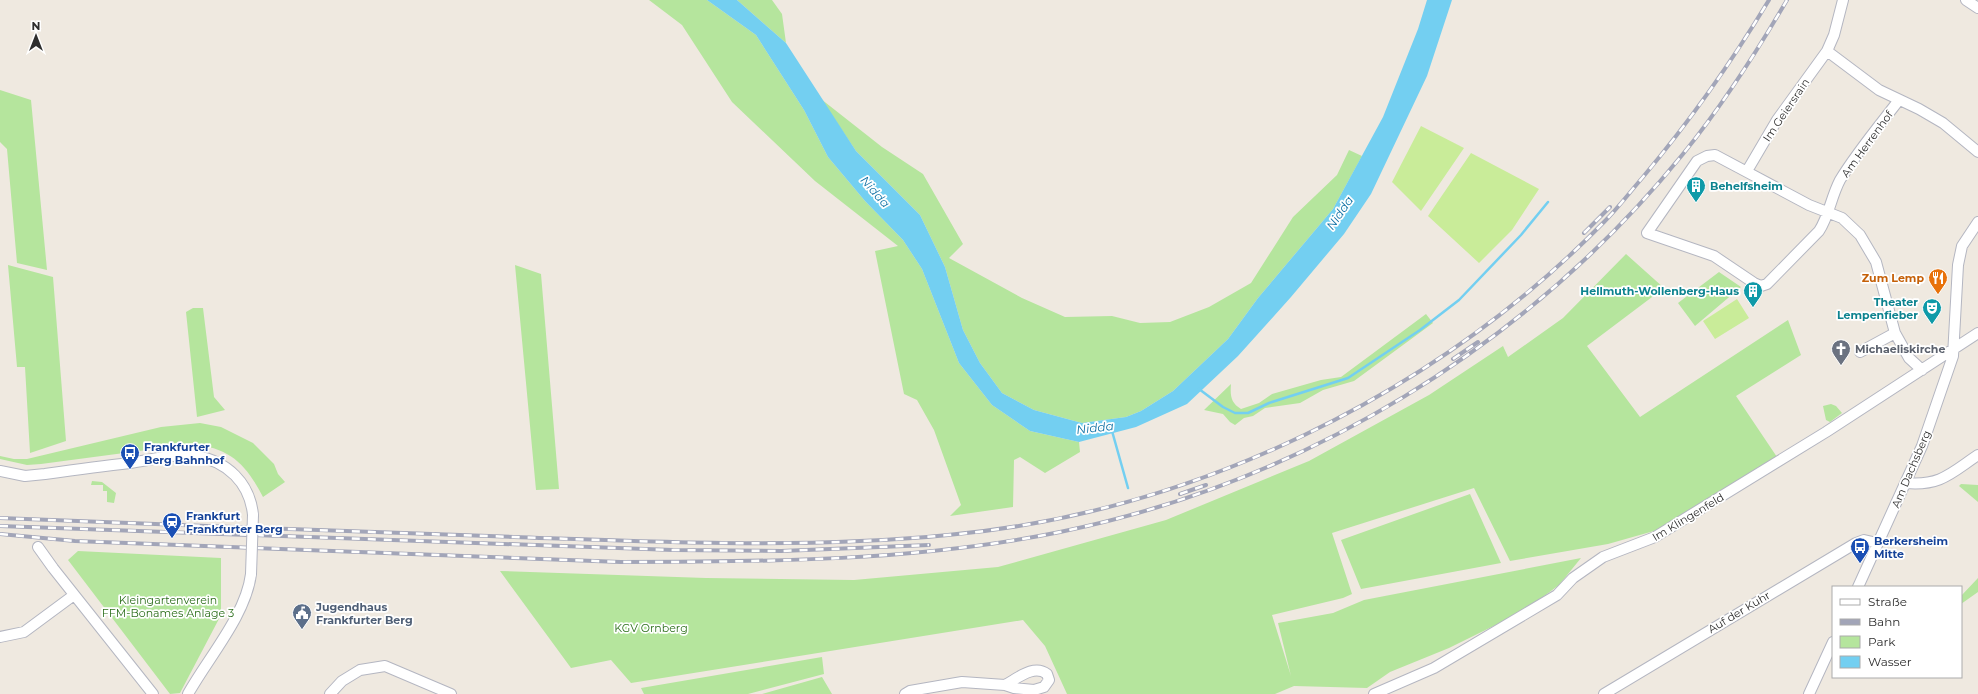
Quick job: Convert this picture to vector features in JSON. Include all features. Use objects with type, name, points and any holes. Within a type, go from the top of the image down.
[{"type":"street","name":"Im Geiersrain","points":[[1747,171],[1777,120],[1827,51],[1834,35],[1843,0]]},
{"type":"street","points":[[1966,0],[1978,8]]},
{"type":"street","points":[[1827,51],[1878,90],[1919,108],[1943,123],[1978,152]]},
{"type":"street","name":"Am Herrenhof","points":[[1747,171],[1715,155],[1697,160],[1647,233],[1714,256],[1750,281],[1761,286],[1770,282],[1819,232],[1824,223],[1833,195],[1845,173],[1899,100]]},
{"type":"street","points":[[1747,171],[1809,205],[1828,211],[1847,222],[1860,235],[1873,255],[1895,333],[1906,353],[1922,370]]},
{"type":"street","name":"Am Dachsberg","points":[[1858,586],[1906,483],[1940,396],[1953,356],[1958,265],[1962,246],[1978,222]]},
{"type":"street","points":[[1860,352],[1895,333]]},
{"type":"street","name":"Im Klingenfeld","points":[[1374,694],[1434,668],[1462,652],[1557,595],[1587,566],[1603,557],[1655,537],[1826,432],[1978,333]]},
{"type":"street","points":[[1906,483],[1924,484],[1935,482],[1944,478],[1978,455]]},
{"type":"street","points":[[0,471],[25,476],[165,458],[195,456],[222,464],[241,480],[248,492],[253,514],[250,586],[241,607],[188,694]]},
{"type":"street","name":"Auf der Kuhr","points":[[1604,694],[1856,543],[1864,540],[1877,543]]},
{"type":"street","points":[[38,547],[74,595],[153,694]]},
{"type":"street","points":[[0,637],[24,632],[74,595]]},
{"type":"street","points":[[1809,694],[1832,644]]},
{"type":"street","points":[[330,694],[342,681],[360,670],[385,666],[451,694]]},
{"type":"street","points":[[905,694],[910,691],[962,682],[1006,685]]},
{"type":"green space","points":[[649,0],[707,0],[756,35],[804,110],[828,157],[865,201],[903,240],[922,269],[959,363],[992,405],[1030,431],[1079,442],[1080,452],[1045,473],[1020,457],[1014,460],[1013,507],[950,516],[961,505],[934,430],[917,400],[904,394],[875,251],[898,246],[815,181],[732,102],[682,25]]},
{"type":"green space","points":[[737,0],[772,0],[782,14],[786,43]]},
{"type":"green space","points":[[0,90],[31,100],[47,270],[17,263],[7,149],[0,142]]},
{"type":"green space","points":[[821,99],[882,147],[923,174],[963,244],[949,258],[1022,298],[1065,317],[1112,316],[1140,323],[1170,322],[1209,307],[1251,283],[1293,217],[1337,175],[1349,150],[1362,156],[1333,209],[1258,298],[1228,339],[1173,391],[1141,411],[1126,417],[1082,423],[1034,410],[1002,393],[980,363],[963,330],[945,267],[920,215],[856,151]]},
{"type":"green space","points":[[1421,126],[1464,148],[1421,211],[1392,182]]},
{"type":"green space","points":[[1471,153],[1539,189],[1512,230],[1479,263],[1428,216]]},
{"type":"green space","name":"KGV Ornberg","points":[[1626,254],[1664,288],[1587,346],[1640,417],[1788,320],[1801,355],[1736,396],[1777,457],[1668,527],[1608,544],[1510,561],[1474,488],[1332,533],[1352,594],[1343,598],[1272,615],[1291,676],[1278,623],[1333,613],[1364,600],[1581,558],[1559,585],[1524,611],[1449,648],[1390,672],[1367,688],[1294,686],[1275,694],[1067,694],[1045,646],[1023,620],[631,683],[611,660],[571,668],[500,571],[706,578],[854,580],[998,567],[1166,520],[1309,461],[1429,395],[1503,346],[1508,357],[1563,318]]},
{"type":"green space","points":[[8,265],[53,277],[66,441],[30,453],[25,367],[17,367]]},
{"type":"green space","points":[[515,265],[541,274],[559,489],[536,490]]},
{"type":"green space","points":[[1719,272],[1741,287],[1695,326],[1678,303]]},
{"type":"green space","points":[[1737,299],[1749,318],[1715,339],[1703,321]]},
{"type":"green space","points":[[193,308],[203,308],[214,397],[225,410],[197,417],[186,312]]},
{"type":"green space","points":[[1426,314],[1433,323],[1354,381],[1323,390],[1300,403],[1265,408],[1253,416],[1244,418],[1235,425],[1223,414],[1204,410],[1231,384],[1233,402],[1241,409],[1259,403],[1272,394],[1321,380],[1341,377]]},
{"type":"green space","points":[[1831,404],[1836,406],[1842,413],[1830,422],[1826,420],[1823,406]]},
{"type":"green space","points":[[200,423],[221,427],[253,443],[274,464],[278,474],[285,482],[263,497],[250,475],[227,454],[217,449],[192,444],[41,464],[27,465],[0,459],[0,456],[14,459],[27,459],[161,427]]},
{"type":"green space","points":[[92,481],[102,482],[116,493],[114,503],[107,502],[107,491],[103,491],[103,485],[91,485]]},
{"type":"green space","points":[[1961,484],[1978,485],[1978,502],[1959,486]]},
{"type":"green space","points":[[1470,494],[1501,563],[1361,589],[1341,540]]},
{"type":"green space","name":"Kleingartenverein FFM-Bonames Anlage 3","points":[[78,551],[221,558],[221,615],[180,693],[170,694],[68,560]]},
{"type":"green space","points":[[1978,578],[1978,592],[1962,603],[1962,595]]},
{"type":"green space","points":[[822,657],[824,674],[748,694],[644,694],[641,688]]},
{"type":"green space","points":[[822,677],[832,694],[762,694]]},
{"type":"water","name":"Nidda","points":[[707,0],[737,0],[786,43],[856,151],[920,215],[945,267],[963,330],[980,363],[1002,393],[1034,410],[1082,423],[1126,417],[1141,411],[1173,391],[1228,339],[1258,298],[1333,209],[1383,117],[1418,29],[1427,0],[1452,0],[1427,76],[1371,194],[1344,234],[1291,297],[1238,356],[1187,404],[1136,427],[1079,442],[1030,431],[992,405],[959,363],[922,269],[903,240],[865,201],[828,157],[804,110],[756,35]]},
{"type":"waterway","points":[[1199,389],[1223,407],[1235,413],[1248,413],[1269,403],[1348,378],[1420,330],[1459,300],[1521,235],[1548,202]]},
{"type":"waterway","name":"Nidda","points":[[1112,431],[1128,488]]},
{"type":"railway","points":[[0,518],[622,541],[785,543],[840,542],[948,535],[1039,522],[1129,501],[1218,472],[1303,436],[1386,392],[1464,341],[1537,285],[1609,217],[1660,156],[1709,91],[1769,0]]},
{"type":"railway","points":[[0,534],[75,541],[621,562],[786,560],[897,554],[1006,542],[1060,532],[1150,509],[1238,479],[1323,441],[1404,397],[1481,345],[1554,287],[1621,224],[1683,154],[1738,79],[1787,0]]},
{"type":"railway","points":[[1584,233],[1610,207]]},
{"type":"railway","points":[[1453,359],[1478,342]]},
{"type":"railway","points":[[1180,494],[1206,485]]},
{"type":"railway","points":[[0,526],[673,550],[781,551],[929,545]]},
{"type":"place","name":"Behelfsheim","points":[[1696,203]]},
{"type":"place","name":"Zum Lemp","points":[[1938,295]]},
{"type":"place","name":"Hellmuth-Wollenberg-Haus","points":[[1753,308]]},
{"type":"place","name":"Theater Lempenfieber","points":[[1932,325]]},
{"type":"place","name":"Michaeliskirche","points":[[1841,366]]},
{"type":"place","name":"Frankfurter Berg Bahnhof","points":[[130,470]]},
{"type":"place","name":"Frankfurt Frankfurter Berg","points":[[172,539]]},
{"type":"place","name":"Berkersheim Mitte","points":[[1860,564]]},
{"type":"place","name":"Jugendhaus Frankfurter Berg","points":[[302,630]]}]
